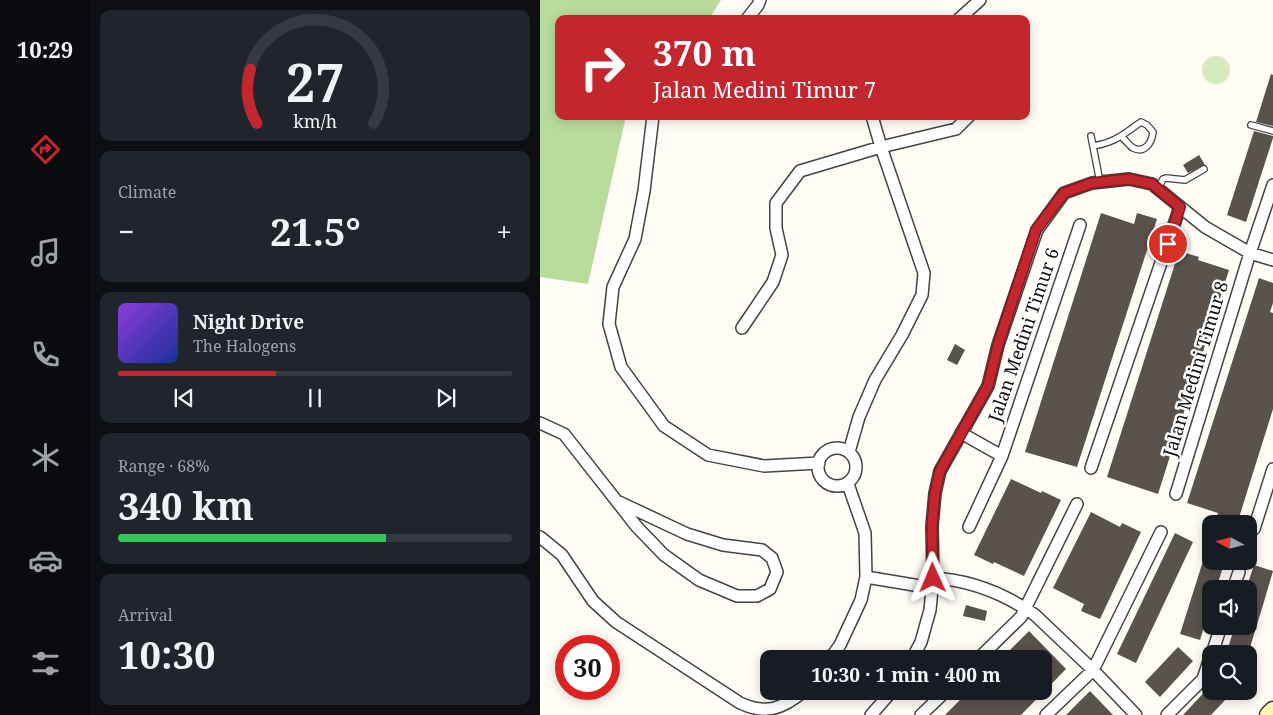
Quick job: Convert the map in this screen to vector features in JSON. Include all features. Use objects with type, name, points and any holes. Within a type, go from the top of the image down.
[{"type":"street","points":[[750,15],[760,0]]},
{"type":"street","points":[[963,15],[980,0]]},
{"type":"street","points":[[653,120],[644,191],[635,239],[613,287],[609,324],[621,367],[664,426],[708,455],[764,466],[819,463]]},
{"type":"street","points":[[849,452],[859,417],[875,380],[902,335],[922,295],[924,273],[873,120]]},
{"type":"street","points":[[742,328],[773,282],[782,255],[776,228],[776,203],[800,171],[881,147],[956,128],[965,120]]},
{"type":"street","points":[[917,650],[921,642],[930,610],[932,526],[935,493],[940,471],[988,386],[998,345],[1036,230],[1064,193],[1092,183],[1129,179],[1152,184],[1205,227],[1250,253],[1273,260]]},
{"type":"street","name":"Jalan Medini Timur 8","points":[[1176,494],[1250,253],[1273,185]]},
{"type":"street","points":[[1091,468],[1180,207]]},
{"type":"street","name":"Jalan Medini Timur 6","points":[[969,527],[1002,456],[1080,225]]},
{"type":"street","points":[[540,423],[564,434],[637,527],[664,555],[699,580],[737,596],[757,596],[770,589],[777,572],[772,558],[762,550],[723,545],[687,534],[619,502]]},
{"type":"street","points":[[961,434],[1002,456]]},
{"type":"street","points":[[835,448],[843,449],[849,452],[855,460],[857,468],[854,477],[848,484],[833,486],[821,478],[819,463],[822,456],[828,451],[835,448]]},
{"type":"street","points":[[1258,516],[1273,469]]},
{"type":"street","points":[[836,650],[861,600],[866,576],[865,533],[848,484]]},
{"type":"street","points":[[987,650],[1021,617],[1077,504]]},
{"type":"street","points":[[1046,715],[1093,670],[1161,532]]},
{"type":"street","points":[[540,537],[562,555],[592,601],[616,622],[752,709],[762,713],[776,708],[789,700]]},
{"type":"street","points":[[1236,580],[1238,572]]},
{"type":"street","points":[[866,576],[932,583],[946,579],[978,586],[1003,595],[1035,615],[1093,670],[1136,715]]},
{"type":"street","points":[[1166,715],[1202,680]]},
{"type":"street","points":[[871,715],[884,700]]},
{"type":"street","points":[[922,715],[937,700]]},
{"type":"street","points":[[1268,715],[1273,711]]},
{"type":"lane","points":[[1093,146],[1112,142],[1141,122],[1147,125],[1153,132],[1152,140],[1148,146],[1138,150],[1132,148],[1121,136]]},
{"type":"lane","points":[[1251,125],[1273,132]]},
{"type":"lane","points":[[1091,136],[1100,182]]},
{"type":"lane","points":[[1158,189],[1163,179],[1185,180],[1204,169]]},
{"type":"green space","points":[[540,0],[721,0],[712,15],[555,15],[555,120],[625,120],[588,284],[540,277]]},
{"type":"green space","points":[[1216,56],[1226,60],[1230,70],[1226,80],[1216,84],[1206,80],[1202,70],[1206,60]]},
{"type":"building","points":[[1271,74],[1273,75],[1273,126],[1256,122]]},
{"type":"building","points":[[1254,131],[1273,136],[1273,138],[1246,222],[1227,215]]},
{"type":"building","points":[[1199,155],[1205,165],[1188,173],[1183,165]]},
{"type":"building","points":[[1101,213],[1134,224],[1137,213],[1157,219],[1077,467],[1025,452]]},
{"type":"building","points":[[1179,251],[1199,257],[1198,260],[1229,270],[1158,494],[1107,477]]},
{"type":"building","points":[[1259,278],[1273,283],[1273,303],[1270,312],[1273,313],[1273,409],[1240,515],[1217,515],[1218,513],[1187,503]]},
{"type":"building","points":[[955,344],[965,350],[957,365],[947,360]]},
{"type":"building","points":[[1011,479],[1061,500],[1024,576],[974,555]]},
{"type":"building","points":[[1091,512],[1120,527],[1122,523],[1141,532],[1100,619],[1081,611],[1084,604],[1053,588]]},
{"type":"building","points":[[1175,533],[1193,542],[1136,663],[1117,654]]},
{"type":"building","points":[[1202,564],[1202,570],[1222,570],[1219,580],[1202,580],[1202,633],[1200,640],[1180,634]]},
{"type":"building","points":[[1258,566],[1273,571],[1257,624],[1257,580],[1249,580],[1252,570],[1258,570]]},
{"type":"building","points":[[966,605],[987,611],[985,621],[963,616]]},
{"type":"building","points":[[1029,631],[1048,650],[1010,650]]},
{"type":"building","points":[[1232,635],[1254,635],[1251,645],[1229,645]]},
{"type":"building","points":[[1178,647],[1193,661],[1160,697],[1145,682]]},
{"type":"building","points":[[1052,655],[1066,669],[1052,683]]},
{"type":"building","points":[[1090,691],[1113,715],[1066,715]]},
{"type":"building","points":[[1202,695],[1202,700],[1225,700],[1211,715],[1183,715]]},
{"type":"building","points":[[960,700],[1036,700],[1021,715],[945,715]]},
{"type":"route","points":[[933,578],[932,526],[935,493],[940,471],[988,386],[998,345],[1036,230],[1064,193],[1092,183],[1129,179],[1152,184],[1180,207],[1168,244]]}]
